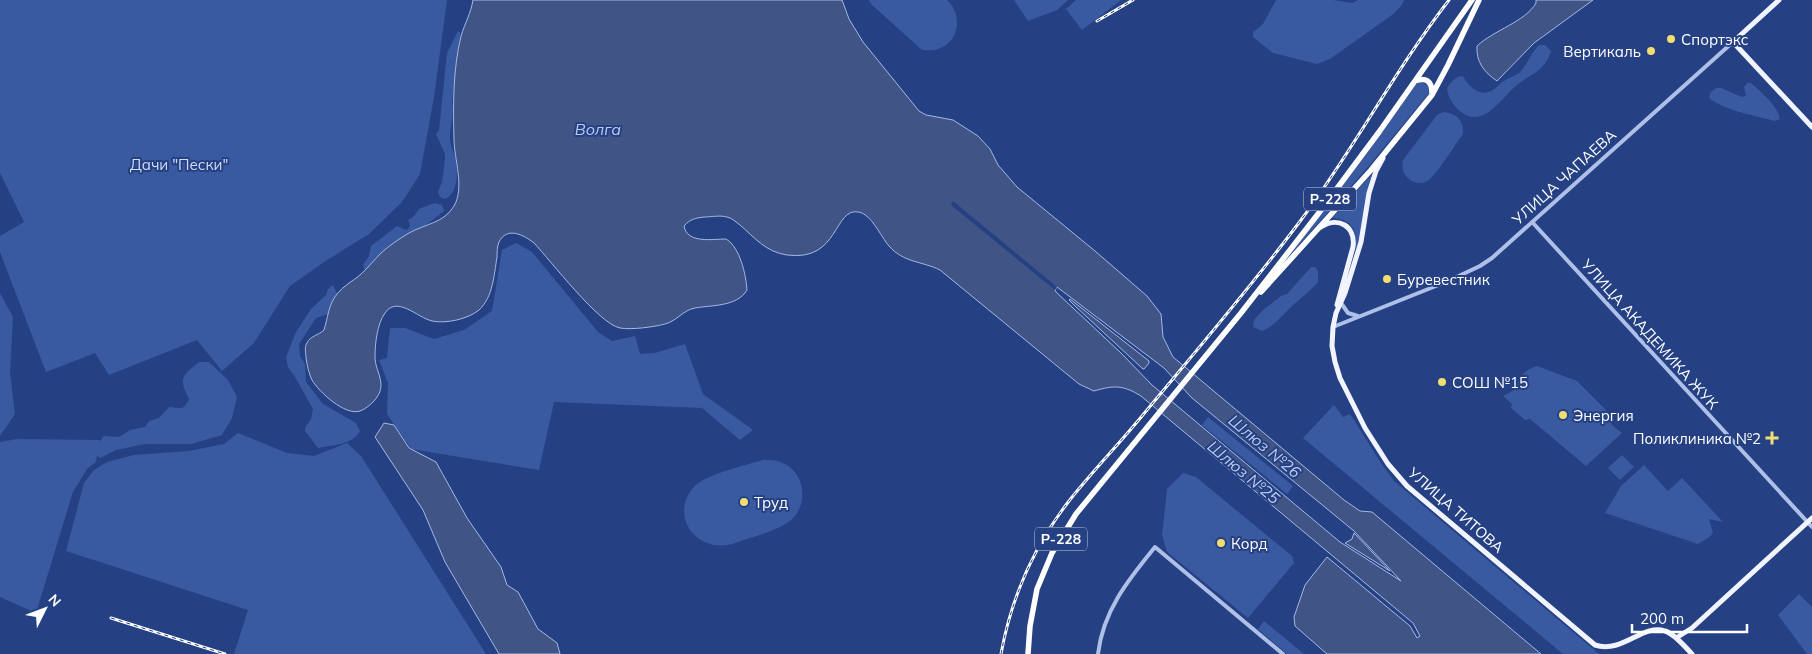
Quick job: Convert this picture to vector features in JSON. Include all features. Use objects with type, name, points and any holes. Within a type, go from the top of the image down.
[{"type":"highway","name":"Р-228","points":[[1028,654],[1033,605],[1043,572],[1052,553],[1076,514],[1241,313],[1336,191],[1472,0]]},
{"type":"highway","name":"Р-228","points":[[1241,313],[1391,146],[1432,95],[1479,0]]},
{"type":"highway","points":[[1415,81],[1425,79],[1429,81],[1432,86],[1432,95]]},
{"type":"main road","name":"УЛИЦА ЧАПАЕВА","points":[[1733,42],[1779,0]]},
{"type":"main road","points":[[1733,42],[1812,128]]},
{"type":"main road","name":"УЛИЦА ТИТОВА","points":[[1391,146],[1382,159],[1373,180],[1369,193],[1364,233],[1336,313],[1333,327],[1333,353],[1337,369],[1343,384],[1380,452],[1397,476],[1407,486],[1595,645],[1611,649],[1659,630],[1667,631],[1692,654]]},
{"type":"main road","points":[[1319,228],[1331,222],[1340,222],[1349,228],[1353,237],[1353,247],[1336,313]]},
{"type":"main road","points":[[1676,638],[1692,628],[1812,518]]},
{"type":"street","name":"УЛИЦА ЧАПАЕВА","points":[[1333,327],[1446,282],[1480,266],[1492,258],[1733,42]]},
{"type":"street","name":"УЛИЦА АКАДЕМИКА ЖУК","points":[[1533,223],[1812,527]]},
{"type":"street","points":[[1341,303],[1352,316],[1360,316]]},
{"type":"street","points":[[1098,654],[1102,629],[1112,606],[1131,576],[1155,547],[1283,654]]},
{"type":"green space","name":"Дачи \"Пески\"","points":[[0,0],[447,0],[434,97],[420,174],[402,202],[369,234],[290,286],[254,343],[222,371],[197,340],[109,375],[95,353],[46,372],[0,252],[0,236],[24,222],[0,173]]},
{"type":"green space","points":[[869,0],[947,0],[952,6],[957,20],[955,34],[951,40],[938,49],[922,50],[871,4]]},
{"type":"green space","points":[[1014,0],[1068,0],[1057,10],[1028,21]]},
{"type":"green space","points":[[1076,0],[1121,0],[1082,30],[1066,9]]},
{"type":"green space","points":[[1276,0],[1333,0],[1352,3],[1358,0],[1404,0],[1402,5],[1392,15],[1330,59],[1317,64],[1273,53],[1253,37],[1253,32],[1263,24]]},
{"type":"green space","points":[[458,31],[460,37],[450,136],[456,160],[457,177],[455,188],[445,199],[440,197],[438,192],[442,182],[445,154],[436,134],[439,130],[447,53]]},
{"type":"green space","points":[[1539,45],[1545,45],[1551,51],[1545,63],[1517,85],[1492,110],[1477,117],[1469,116],[1461,112],[1452,102],[1447,89],[1455,79],[1463,76],[1474,90],[1482,93],[1491,91],[1506,80],[1517,75]]},
{"type":"green space","points":[[1420,82],[1428,85],[1430,92],[1368,167],[1276,271],[1337,193],[1416,84]]},
{"type":"green space","points":[[1747,83],[1751,83],[1769,100],[1779,114],[1780,119],[1775,121],[1740,112],[1721,105],[1709,97],[1716,88],[1721,88],[1742,97],[1746,96],[1744,87]]},
{"type":"green space","points":[[1443,112],[1452,114],[1461,121],[1463,134],[1428,181],[1422,183],[1413,182],[1404,172],[1403,160],[1437,115]]},
{"type":"green space","points":[[1372,174],[1358,246],[1356,246],[1354,229],[1343,220],[1332,218]]},
{"type":"green space","points":[[434,203],[442,205],[444,211],[425,226],[410,233],[365,271],[363,265],[369,256],[371,246],[397,226],[406,230],[409,228],[408,220],[419,209]]},
{"type":"green space","points":[[516,243],[532,252],[598,332],[612,341],[635,336],[640,354],[655,353],[685,344],[703,394],[753,430],[740,440],[702,408],[554,402],[539,470],[411,449],[387,414],[388,383],[379,360],[387,358],[390,328],[405,328],[434,339],[464,330],[492,311],[502,250]]},
{"type":"green space","points":[[1311,267],[1315,267],[1318,271],[1318,282],[1271,326],[1262,331],[1253,327],[1254,320],[1262,311],[1281,296],[1287,294]]},
{"type":"green space","points":[[333,285],[337,294],[328,314],[316,318],[299,344],[300,356],[305,364],[306,382],[323,404],[356,423],[360,431],[357,436],[347,442],[318,448],[305,431],[311,419],[313,409],[288,367],[286,357],[296,332],[311,309],[326,295],[328,289]]},
{"type":"green space","points":[[0,293],[13,317],[10,373],[15,414],[0,436]]},
{"type":"green space","points":[[199,362],[209,362],[228,380],[237,397],[232,418],[222,435],[191,444],[145,444],[116,450],[100,458],[97,455],[96,462],[87,469],[73,492],[36,613],[0,597],[0,442],[17,439],[100,441],[104,436],[119,437],[130,430],[145,427],[149,421],[159,418],[169,407],[184,407],[189,399],[183,382],[185,374]]},
{"type":"green space","name":"Энергия","points":[[1537,366],[1577,381],[1606,410],[1612,425],[1622,433],[1586,466],[1530,419],[1525,420],[1511,408],[1512,404],[1503,396],[1516,389],[1523,374]]},
{"type":"green space","points":[[1334,405],[1343,417],[1350,414],[1394,481],[1599,654],[1563,654],[1303,438]]},
{"type":"green space","points":[[1208,417],[1293,486],[1287,494],[1202,425]]},
{"type":"green space","points":[[238,433],[287,453],[314,456],[347,443],[361,456],[486,654],[234,654],[248,610],[66,551],[84,483],[94,470],[107,462],[134,455],[189,451],[224,444]]},
{"type":"green space","points":[[1622,455],[1634,467],[1620,480],[1608,468]]},
{"type":"green space","name":"Труд","points":[[763,460],[774,460],[791,468],[800,481],[802,488],[801,503],[798,511],[789,522],[766,533],[722,546],[710,544],[691,532],[686,522],[684,511],[686,500],[698,483],[715,475]]},
{"type":"green space","points":[[1644,465],[1668,491],[1682,478],[1723,522],[1709,519],[1713,533],[1698,544],[1605,513],[1621,486]]},
{"type":"green space","name":"Корд","points":[[1183,473],[1196,477],[1292,556],[1294,563],[1248,618],[1167,552],[1162,535],[1167,489]]},
{"type":"green space","points":[[1799,594],[1812,607],[1812,654],[1807,654],[1778,615]]},
{"type":"green space","points":[[1264,621],[1304,654],[1287,654],[1258,629]]},
{"type":"water","name":"Волга","points":[[473,0],[842,0],[849,19],[863,42],[919,111],[926,115],[953,120],[978,136],[990,149],[998,165],[1017,187],[1147,296],[1161,314],[1163,337],[1173,357],[1344,500],[1360,511],[1372,512],[1541,654],[1327,654],[1295,626],[1294,617],[1305,585],[1327,557],[1410,626],[1417,638],[1420,636],[1413,623],[1141,396],[1118,387],[1094,391],[1079,384],[940,270],[907,259],[895,252],[868,217],[859,212],[851,213],[844,218],[826,243],[817,251],[804,255],[787,255],[773,251],[761,244],[734,220],[729,218],[721,216],[691,220],[684,226],[690,236],[708,240],[726,239],[735,248],[741,262],[747,290],[737,300],[691,309],[669,323],[625,329],[611,324],[600,316],[534,243],[521,235],[506,234],[498,244],[492,285],[484,305],[479,310],[463,318],[438,322],[426,319],[408,309],[395,306],[390,308],[382,318],[376,340],[375,362],[381,382],[380,392],[372,403],[360,411],[354,412],[340,407],[320,391],[312,380],[306,361],[306,345],[310,339],[324,330],[332,303],[342,288],[360,275],[391,245],[409,233],[440,220],[454,206],[459,190],[454,147],[455,74],[461,36]],"holes":[[[1057,287],[1164,368],[1192,398],[1354,531],[1401,581],[1340,542],[1152,385],[1056,292]]]},
{"type":"water","points":[[1536,0],[1593,0],[1534,43],[1497,81],[1488,74],[1479,62],[1477,46],[1525,15],[1531,10]]},
{"type":"water","points":[[1070,299],[1149,361],[1144,369],[1074,305]]},
{"type":"water","points":[[384,423],[394,425],[409,448],[436,462],[467,518],[501,567],[507,585],[518,592],[538,629],[557,643],[560,654],[499,654],[445,562],[423,510],[375,437]]},
{"type":"water","points":[[1354,533],[1390,571],[1345,543],[1352,539]]},
{"type":"pier","points":[[953,201],[1057,287],[1055,290],[951,205]]},
{"type":"railway","points":[[1097,21],[1133,0]]},
{"type":"railway","points":[[1001,654],[1005,633],[1018,593],[1035,555],[1056,518],[1223,319],[1301,220],[1339,166],[1429,27],[1449,0]]},
{"type":"railway","points":[[111,618],[225,654]]},
{"type":"place","name":"Спортэкс","points":[[1671,39]]},
{"type":"place","name":"Вертикаль","points":[[1651,51]]},
{"type":"place","name":"Буревестник","points":[[1387,279]]},
{"type":"place","name":"СОШ №15","points":[[1442,382]]},
{"type":"place","name":"Энергия","points":[[1563,415]]},
{"type":"place","name":"Поликлиника №2","points":[[1772,438]]},
{"type":"place","name":"Труд","points":[[744,502]]},
{"type":"place","name":"Корд","points":[[1221,543]]},
{"type":"water label","name":"Шлюз №26","points":[[1265,446]]},
{"type":"water label","name":"Шлюз №25","points":[[1244,472]]}]
